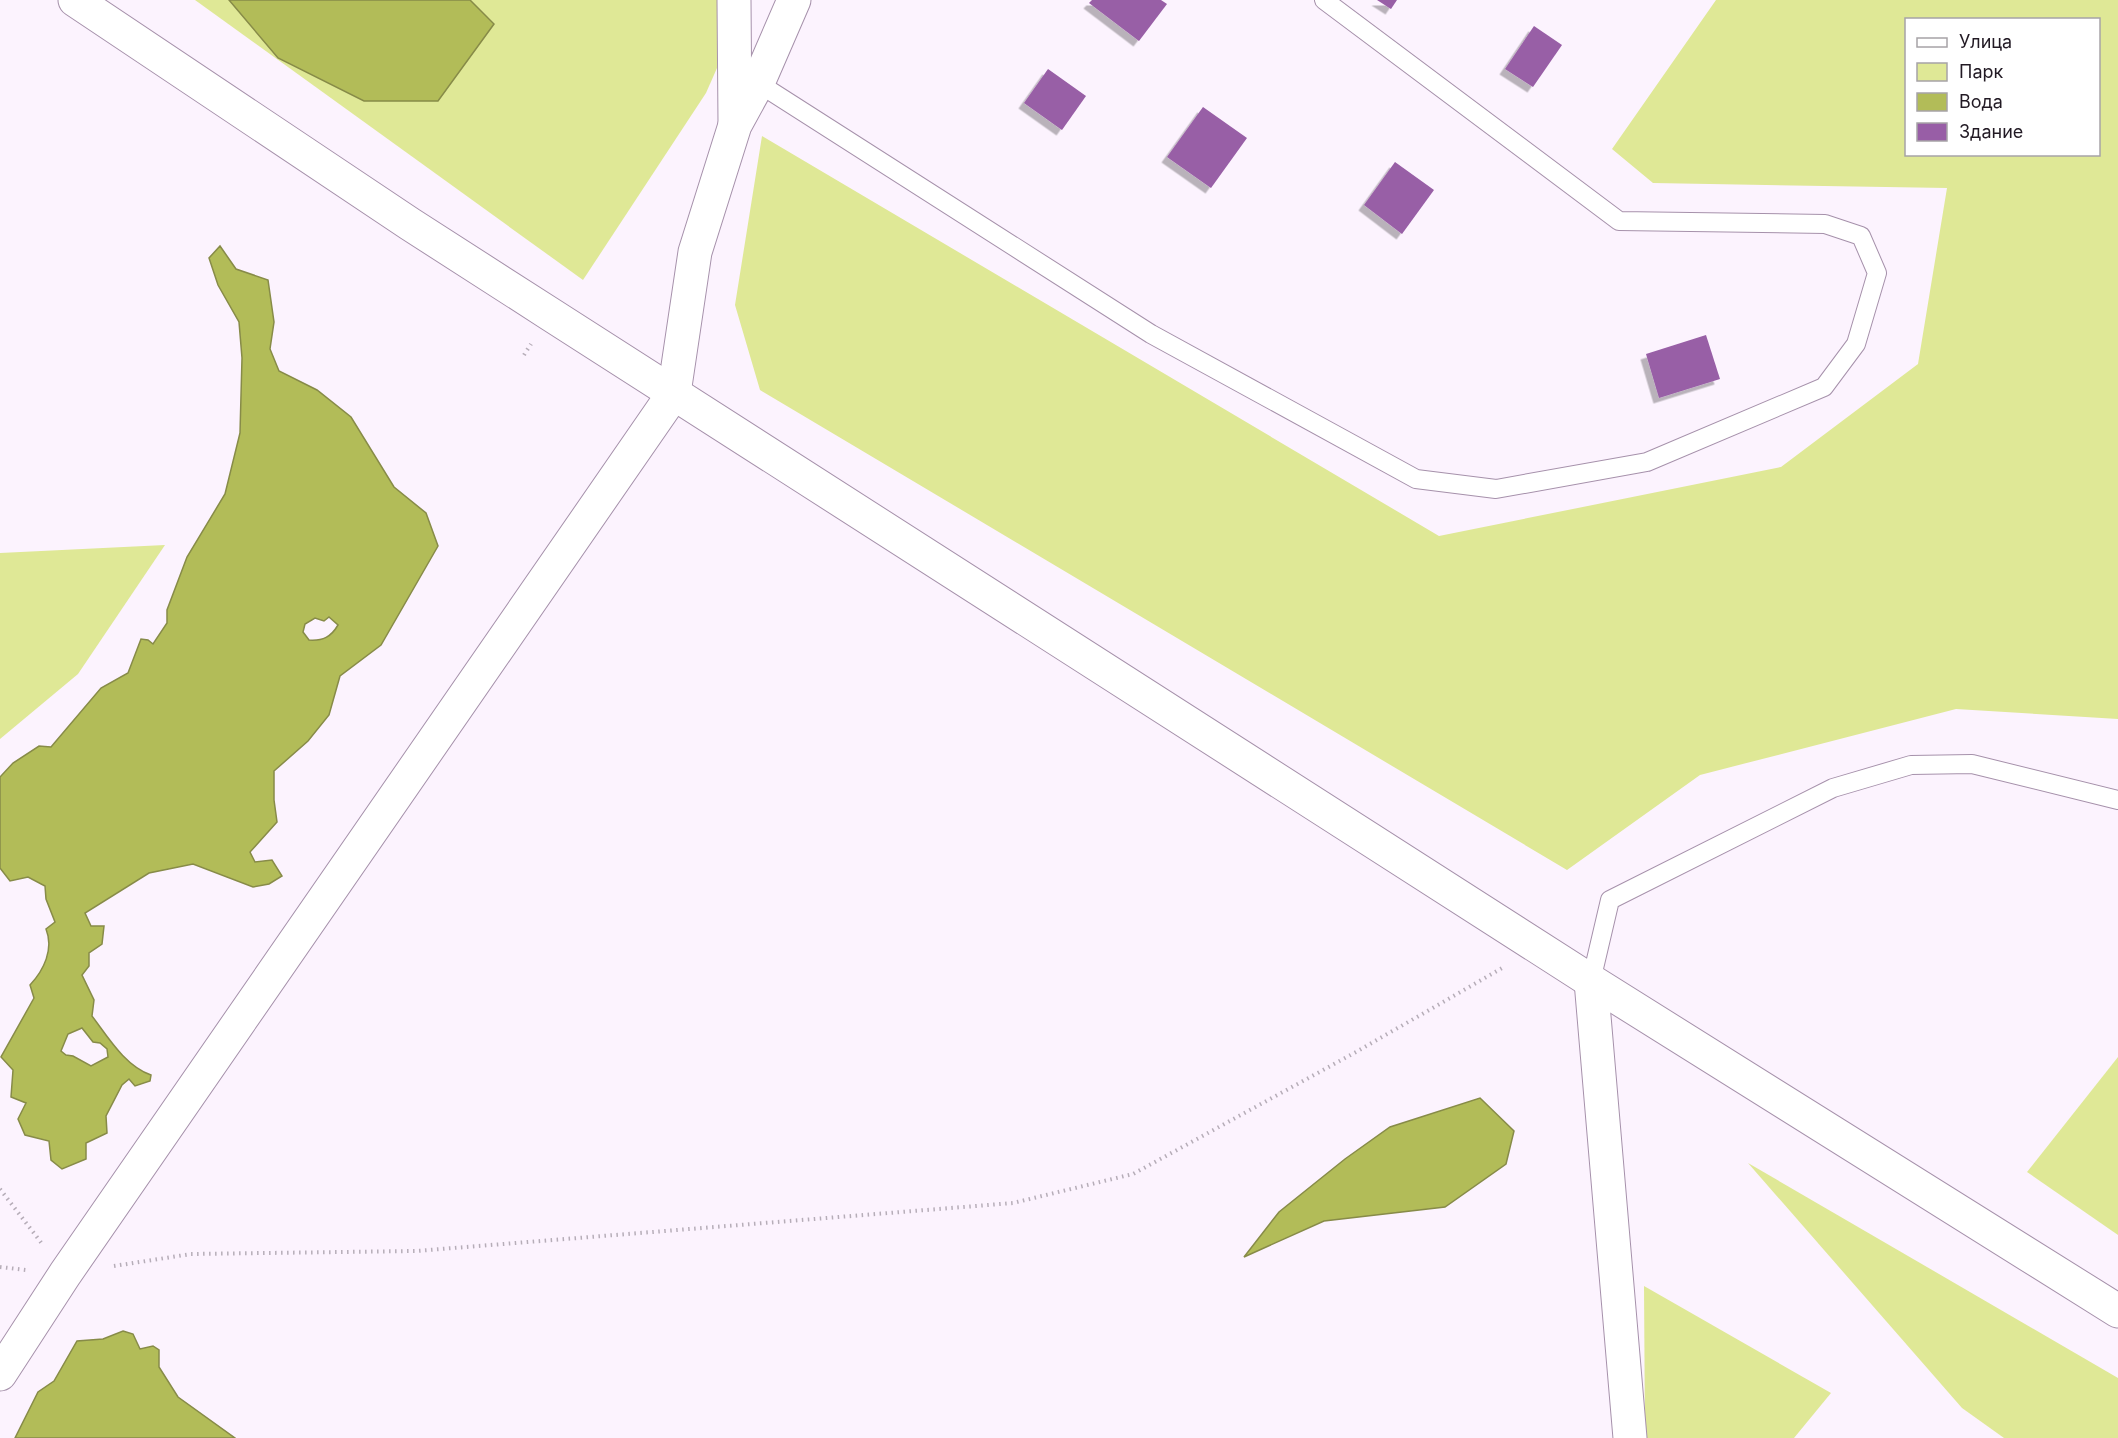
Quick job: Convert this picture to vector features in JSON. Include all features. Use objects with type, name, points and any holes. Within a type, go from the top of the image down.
[{"type":"main road","points":[[75,0],[410,224],[1591,981],[2118,1311]]},
{"type":"main road","points":[[734,0],[735,125]]},
{"type":"main road","points":[[0,1374],[65,1274],[675,393],[694,252],[735,125],[758,83],[794,0]]},
{"type":"main road","points":[[1591,981],[1630,1438]]},
{"type":"lane","points":[[758,83],[1151,334],[1416,479],[1496,489],[1647,462],[1824,387],[1856,344],[1877,273],[1861,236],[1825,224],[1619,221],[1324,0]]},
{"type":"lane","points":[[1591,981],[1610,900],[1833,788],[1911,765],[1972,764],[2118,800]]},
{"type":"path","points":[[0,1189],[65,1274],[191,1254],[416,1251],[1013,1203],[1133,1174],[1356,1052],[1538,947]]},
{"type":"green space","points":[[195,0],[747,0],[706,93],[583,280]]},
{"type":"green space","points":[[1716,0],[2118,0],[2118,719],[1956,709],[1700,775],[1567,870],[760,390],[735,305],[762,136],[1439,536],[1781,467],[1918,364],[1947,188],[1653,183],[1612,149]]},
{"type":"green space","points":[[165,545],[78,674],[0,739],[0,553]]},
{"type":"green space","points":[[2118,1057],[2118,1235],[2027,1172]]},
{"type":"green space","points":[[1748,1163],[2118,1378],[2118,1438],[2004,1438],[1962,1408]]},
{"type":"green space","points":[[1644,1286],[1831,1393],[1794,1438],[1645,1438]]},
{"type":"water","points":[[229,0],[470,0],[494,24],[438,101],[364,101],[278,58]]},
{"type":"water","points":[[220,246],[236,269],[268,280],[274,322],[270,349],[279,371],[317,390],[351,417],[394,487],[426,513],[438,546],[381,645],[340,676],[329,715],[308,741],[274,771],[277,822],[250,852],[255,862],[272,860],[282,876],[269,884],[253,887],[193,864],[149,873],[85,913],[91,926],[104,926],[102,944],[89,953],[89,966],[82,975],[94,1000],[92,1016],[125,1058],[151,1075],[150,1081],[135,1086],[129,1079],[122,1085],[106,1116],[107,1133],[86,1143],[86,1159],[62,1169],[51,1160],[49,1141],[25,1135],[18,1119],[26,1103],[11,1097],[13,1070],[1,1057],[34,998],[30,985],[40,973],[48,952],[46,929],[55,922],[46,899],[45,886],[28,877],[10,881],[0,868],[0,777],[13,763],[39,746],[51,747],[101,688],[128,673],[141,639],[153,644],[167,623],[167,610],[187,557],[225,494],[240,433],[242,358],[239,322],[218,285],[209,258]],"holes":[[[329,617],[338,625],[332,633],[322,639],[309,640],[303,632],[305,624],[315,618],[324,621]],[[82,1028],[93,1042],[100,1043],[107,1049],[108,1057],[91,1066],[61,1051],[68,1034]]]},
{"type":"water","points":[[1480,1098],[1514,1131],[1506,1164],[1445,1207],[1324,1221],[1244,1257],[1279,1212],[1345,1159],[1390,1127]]},
{"type":"water","points":[[123,1331],[133,1334],[140,1349],[153,1346],[159,1350],[159,1367],[178,1397],[235,1438],[15,1438],[38,1392],[54,1381],[77,1341],[103,1339]]},
{"type":"building","points":[[1092,0],[1161,0],[1167,4],[1139,41],[1089,3]]},
{"type":"building","points":[[1377,0],[1397,0],[1391,9]]},
{"type":"building","points":[[1534,26],[1562,45],[1533,87],[1505,69]]},
{"type":"building","points":[[1048,69],[1086,96],[1062,130],[1024,103]]},
{"type":"building","points":[[1203,107],[1247,138],[1211,188],[1167,157]]},
{"type":"building","points":[[1395,162],[1434,190],[1402,234],[1364,205]]},
{"type":"building","points":[[1706,335],[1720,379],[1659,398],[1646,354]]}]
